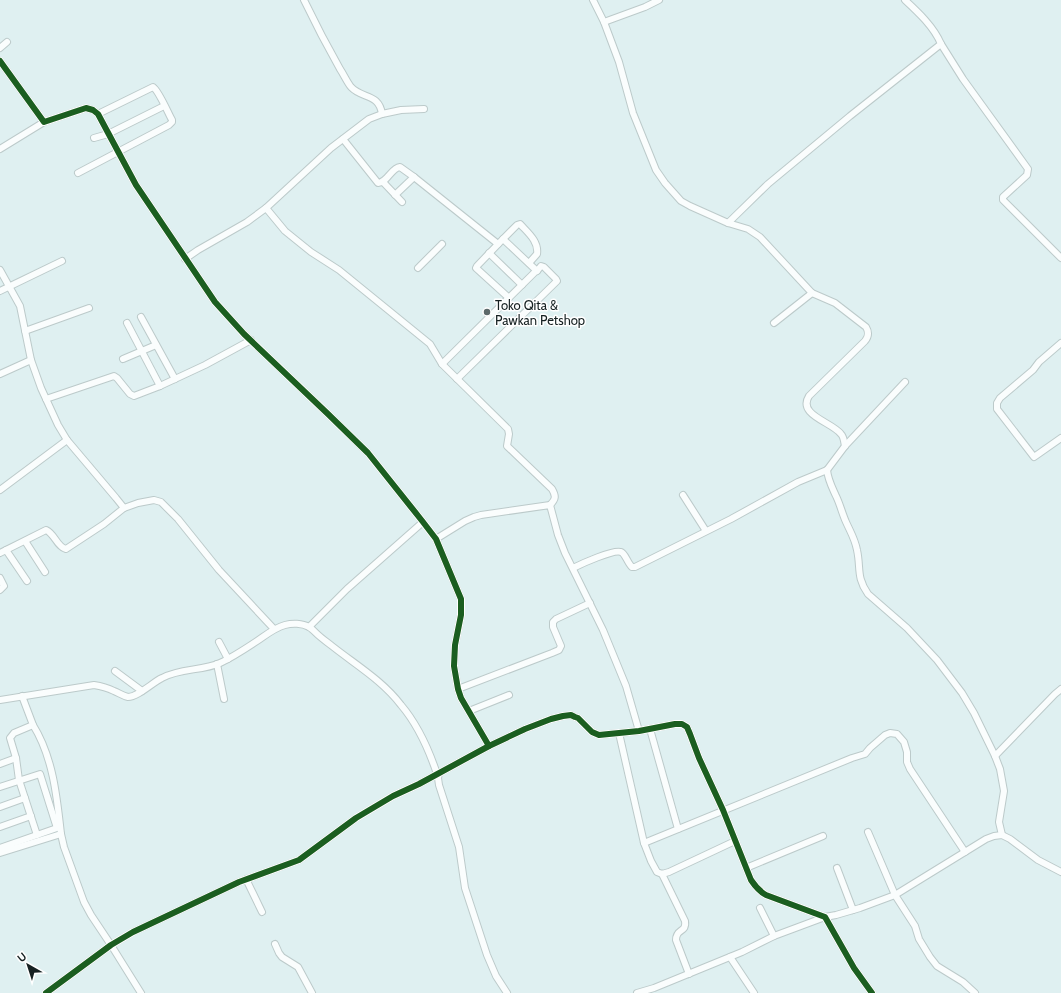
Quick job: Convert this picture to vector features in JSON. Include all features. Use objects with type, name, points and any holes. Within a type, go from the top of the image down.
[{"type":"street","points":[[304,0],[334,59],[350,85],[356,91],[377,101],[381,108],[382,114]]},
{"type":"street","points":[[593,0],[604,22],[619,62],[633,113],[656,170],[665,183],[681,201],[728,222],[748,229],[760,237],[812,293],[835,303],[868,330],[865,341],[809,396],[806,402],[807,409],[810,413],[841,434],[845,446]]},
{"type":"street","points":[[604,22],[645,7],[659,0]]},
{"type":"street","points":[[905,0],[938,37],[963,79],[1028,169],[1027,175],[1003,196],[1003,200],[1061,258]]},
{"type":"street","points":[[0,48],[8,42]]},
{"type":"street","points":[[728,222],[768,184],[850,116],[941,44]]},
{"type":"street","points":[[0,61],[44,122]]},
{"type":"street","points":[[78,173],[171,124],[172,120],[156,89],[153,87],[98,114]]},
{"type":"street","points":[[94,138],[108,134],[164,106]]},
{"type":"street","points":[[0,149],[44,122],[86,108],[93,110],[98,114],[136,185],[215,302],[251,340],[368,454],[424,522],[436,540],[461,599],[461,615],[455,645],[454,666],[458,689],[461,698],[489,746]]},
{"type":"street","points":[[185,259],[247,222],[266,208],[331,148],[372,118],[401,110],[424,109]]},
{"type":"street","points":[[343,139],[378,183],[383,182],[399,166],[498,244]]},
{"type":"street","points":[[395,195],[414,177]]},
{"type":"street","points":[[383,182],[402,202]]},
{"type":"street","points":[[266,208],[286,231],[311,252],[339,270],[430,344],[442,364],[508,429],[509,434],[507,446],[509,450],[552,489],[555,495],[555,499],[550,505],[474,517],[436,540]]},
{"type":"street","points":[[509,298],[476,268],[489,253],[517,225],[520,224],[533,239],[537,247],[537,254],[529,263]]},
{"type":"street","points":[[503,239],[537,271]]},
{"type":"street","points":[[418,268],[442,244]]},
{"type":"street","points":[[489,253],[522,285]]},
{"type":"street","points":[[0,291],[62,261]]},
{"type":"street","points":[[442,364],[541,266],[544,266],[557,281],[458,379]]},
{"type":"street","points":[[0,270],[20,306],[31,360],[58,426],[67,440],[124,508]]},
{"type":"street","points":[[774,323],[812,293]]},
{"type":"street","points":[[25,331],[89,308]]},
{"type":"street","points":[[141,317],[175,379]]},
{"type":"street","points":[[127,323],[160,386]]},
{"type":"street","points":[[46,399],[114,376],[133,396],[160,386],[205,365],[251,340]]},
{"type":"street","points":[[1061,343],[1039,362],[1033,370],[1000,398],[997,403],[997,410],[1034,457],[1061,438]]},
{"type":"street","points":[[123,359],[156,345]]},
{"type":"street","points":[[0,374],[31,360]]},
{"type":"street","points":[[573,568],[617,551],[621,551],[629,564],[634,567],[731,519],[798,482],[827,470],[845,446],[905,382]]},
{"type":"street","points":[[0,490],[67,440]]},
{"type":"street","points":[[827,470],[828,479],[855,539],[858,551],[860,578],[863,587],[868,594],[907,628],[937,660],[962,692],[996,756],[1004,791],[999,822],[1002,835]]},
{"type":"street","points":[[683,495],[706,531]]},
{"type":"street","points":[[27,581],[3,552],[46,530],[48,530],[62,547],[66,549],[104,524],[124,508],[138,503],[154,500],[161,502],[178,519],[219,570],[274,629]]},
{"type":"street","points":[[550,505],[558,535],[565,553],[590,603],[626,686],[639,732]]},
{"type":"street","points":[[309,627],[347,590],[424,522]]},
{"type":"street","points":[[25,541],[45,572]]},
{"type":"street","points":[[0,578],[4,586],[0,590]]},
{"type":"street","points":[[458,689],[558,650],[561,646],[553,627],[553,622],[556,619],[590,603]]},
{"type":"street","points":[[0,700],[94,685],[116,691],[128,697],[142,691],[160,678],[173,673],[208,667],[228,659],[274,629],[286,625],[297,624],[309,627],[386,688],[398,701],[423,739],[438,774],[439,785],[459,847],[465,888],[487,955],[496,976],[507,993]]},
{"type":"street","points":[[219,642],[228,659]]},
{"type":"street","points":[[217,664],[224,699]]},
{"type":"street","points":[[115,671],[142,691]]},
{"type":"street","points":[[996,756],[1061,689]]},
{"type":"street","points":[[22,696],[33,725],[43,745],[52,775],[64,846],[84,902],[141,993]]},
{"type":"street","points":[[469,711],[509,696]]},
{"type":"street","points":[[46,993],[111,945],[133,932],[246,879],[299,860],[356,818],[393,796],[525,729],[551,719],[571,715],[578,718],[592,732],[599,735],[639,732],[679,724],[686,727],[723,810],[751,880],[755,886],[760,892],[766,895],[825,917],[854,968],[872,993]]},
{"type":"street","points":[[33,725],[14,733],[10,738],[16,758],[19,780],[37,836]]},
{"type":"street","points":[[650,729],[678,829]]},
{"type":"street","points":[[619,733],[644,843],[654,868],[657,872],[662,874],[685,921],[685,928],[678,932],[676,935],[676,940],[688,974]]},
{"type":"street","points":[[644,843],[852,758],[866,754],[870,748],[885,734],[890,733],[897,734],[904,742],[910,769],[965,852]]},
{"type":"street","points":[[0,764],[16,758]]},
{"type":"street","points":[[0,787],[40,774],[57,828],[0,848]]},
{"type":"street","points":[[0,807],[25,798]]},
{"type":"street","points":[[0,827],[31,816]]},
{"type":"street","points":[[868,832],[895,895],[915,926],[919,939],[930,957],[937,966],[963,982],[975,993]]},
{"type":"street","points":[[0,853],[61,834]]},
{"type":"street","points":[[637,993],[654,988],[730,957],[774,936],[825,917],[853,910],[895,895],[986,839],[994,836],[1002,835],[1010,839],[1038,860],[1061,872]]},
{"type":"street","points":[[746,868],[823,836]]},
{"type":"street","points":[[662,874],[735,841]]},
{"type":"street","points":[[837,868],[853,910]]},
{"type":"street","points":[[246,879],[262,912]]},
{"type":"street","points":[[760,908],[774,936]]},
{"type":"street","points":[[275,944],[282,957],[298,966],[312,993]]},
{"type":"street","points":[[730,957],[754,993]]},
{"type":"cycle path","points":[[0,61],[44,122],[86,108],[93,110],[98,114],[136,185],[215,302],[244,334],[368,453],[436,539],[461,599],[461,615],[455,645],[454,666],[458,689],[461,698],[489,746]]},
{"type":"cycle path","points":[[46,993],[111,945],[133,932],[239,882],[299,860],[356,818],[393,796],[525,729],[551,719],[571,715],[578,718],[592,732],[599,735],[639,731],[675,724],[682,724],[687,727],[751,880],[759,890],[766,895],[825,917],[854,968],[872,993]]},
{"type":"place","name":"Toko Qita & Pawkan Petshop","points":[[487,312]]}]
